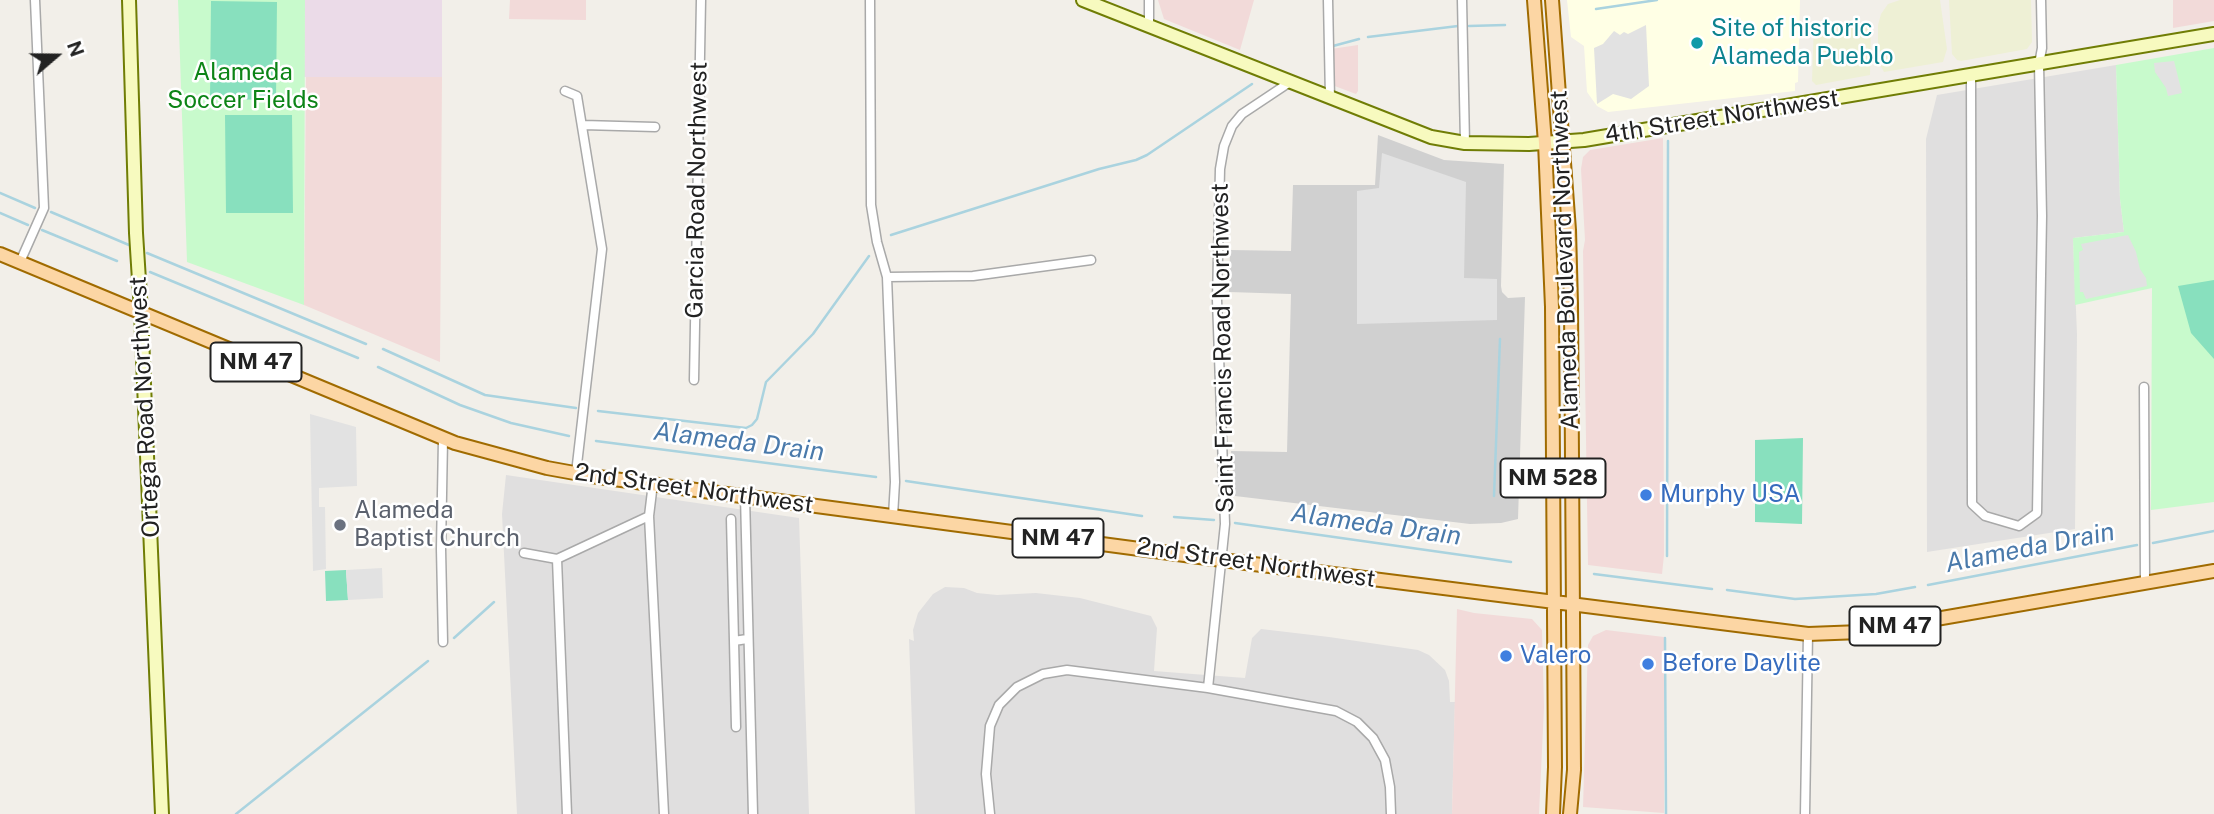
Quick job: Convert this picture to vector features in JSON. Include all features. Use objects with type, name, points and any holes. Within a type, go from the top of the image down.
[{"type":"main road","name":"Ortega Road Northwest","points":[[129,0],[135,219],[162,814]]},
{"type":"main road","name":"4th Street Northwest","points":[[1083,0],[1431,137],[1465,143],[1545,143],[1634,132],[2214,34]]},
{"type":"main road","name":"Alameda Boulevard Northwest","points":[[1534,0],[1545,143],[1552,307],[1553,814]]},
{"type":"main road","name":"Alameda Boulevard Northwest","points":[[1552,0],[1563,141],[1571,304],[1574,770],[1570,814]]},
{"type":"main road","name":"2nd Street Northwest","points":[[0,254],[443,439],[547,468],[576,473],[1222,560],[1808,634],[1861,632],[2214,571]]},
{"type":"street","points":[[20,262],[44,208],[35,0]]},
{"type":"street","name":"Garcia Road Northwest","points":[[694,380],[701,0]]},
{"type":"street","points":[[870,0],[871,205],[877,242],[887,277],[895,482],[892,516]]},
{"type":"street","points":[[1149,0],[1149,26]]},
{"type":"street","points":[[1328,0],[1330,98]]},
{"type":"street","points":[[1462,0],[1465,143]]},
{"type":"street","points":[[1970,76],[1972,504],[1985,516],[2019,526],[2037,513],[2042,216],[2039,64],[2042,48],[2041,0]]},
{"type":"street","name":"Saint Francis Road Northwest","points":[[1208,688],[1225,524],[1217,300],[1220,169],[1224,146],[1232,126],[1242,114],[1290,82]]},
{"type":"street","points":[[565,91],[577,96],[602,249],[576,473]]},
{"type":"street","points":[[583,125],[655,127]]},
{"type":"street","points":[[887,277],[973,276],[1090,260]]},
{"type":"street","points":[[2144,387],[2146,583]]},
{"type":"street","points":[[443,439],[443,642]]},
{"type":"street","points":[[653,483],[649,516],[664,814]]},
{"type":"street","points":[[745,496],[753,814]]},
{"type":"street","points":[[524,553],[557,559],[649,516]]},
{"type":"street","points":[[732,519],[736,727]]},
{"type":"street","points":[[557,559],[567,814]]},
{"type":"street","points":[[1805,814],[1808,634]]},
{"type":"street","points":[[734,641],[747,639]]},
{"type":"street","points":[[990,814],[986,774],[989,726],[999,705],[1017,687],[1043,674],[1067,670],[1208,688],[1336,711],[1357,722],[1373,738],[1385,760],[1391,788],[1391,814]]},
{"type":"shaded area","points":[[305,0],[442,0],[442,77],[304,77]]},
{"type":"shaded area","points":[[510,0],[586,0],[586,20],[509,19]]},
{"type":"shaded area","points":[[1158,0],[1254,0],[1240,50],[1164,19]]},
{"type":"shaded area","points":[[1567,0],[1800,0],[1798,82],[1795,83],[1795,91],[1608,112],[1597,106],[1587,92],[1584,46],[1571,37]]},
{"type":"shaded area","points":[[1900,0],[1940,0],[1947,49],[1943,62],[1884,72],[1878,61],[1878,25],[1888,4]]},
{"type":"shaded area","points":[[1949,0],[2031,0],[2032,42],[2027,49],[1957,60],[1952,54]]},
{"type":"shaded area","points":[[2173,0],[2214,0],[2214,21],[2173,28]]},
{"type":"shaded area","points":[[1814,23],[1871,25],[1870,75],[1816,85],[1812,81]]},
{"type":"shaded area","points":[[1646,25],[1649,86],[1631,99],[1613,94],[1597,104],[1594,48],[1603,44],[1614,31],[1620,35],[1624,32],[1628,34]]},
{"type":"shaded area","points":[[1358,45],[1356,94],[1332,85],[1331,49]]},
{"type":"shaded area","points":[[2174,61],[2182,93],[2168,96],[2155,72],[2154,63]]},
{"type":"shaded area","points":[[2116,65],[2120,199],[2124,232],[2073,238],[2077,334],[2075,529],[1927,552],[1926,139],[1937,95]]},
{"type":"shaded area","points":[[306,77],[442,77],[440,362],[304,305]]},
{"type":"shaded area","points":[[1378,135],[1444,160],[1504,164],[1501,286],[1502,292],[1508,298],[1525,297],[1518,519],[1501,523],[1470,524],[1235,496],[1231,451],[1287,452],[1291,294],[1229,292],[1230,250],[1291,251],[1293,185],[1375,185]]},
{"type":"shaded area","points":[[1663,138],[1662,574],[1588,565],[1583,251],[1585,240],[1581,169],[1583,157],[1590,150]]},
{"type":"shaded area","points":[[1382,153],[1466,182],[1464,278],[1497,279],[1497,320],[1357,324],[1357,191],[1379,188]]},
{"type":"shaded area","points":[[2128,235],[2147,286],[2086,299],[2083,292],[2080,292],[2079,252],[2083,250],[2081,244]]},
{"type":"shaded area","points":[[310,414],[356,427],[357,486],[319,488],[319,507],[325,507],[326,569],[313,571]]},
{"type":"shaded area","points":[[506,475],[799,518],[809,814],[517,814],[502,514]]},
{"type":"shaded area","points":[[382,568],[383,598],[348,600],[346,570]]},
{"type":"shaded area","points":[[945,587],[997,595],[1036,593],[1080,598],[1151,616],[1157,628],[1154,671],[1245,678],[1252,638],[1261,629],[1418,650],[1429,655],[1445,670],[1449,681],[1450,702],[1455,702],[1452,814],[915,814],[909,639],[914,641],[913,630],[918,613],[933,594]]},
{"type":"shaded area","points":[[1457,609],[1532,619],[1542,630],[1544,707],[1539,814],[1452,814]]},
{"type":"shaded area","points":[[1606,630],[1664,637],[1664,813],[1583,807],[1588,645],[1593,636]]},
{"type":"green space","name":"Alameda Soccer Fields","points":[[178,0],[305,0],[304,305],[187,262]]},
{"type":"green space","points":[[211,1],[277,2],[276,100],[210,99]]},
{"type":"green space","points":[[2214,48],[2214,502],[2151,510],[2152,288],[2075,305],[2073,238],[2124,232],[2120,199],[2116,65]]},
{"type":"green space","points":[[225,115],[292,115],[293,213],[226,213]]},
{"type":"green space","points":[[2214,280],[2214,359],[2191,333],[2178,286]]},
{"type":"green space","points":[[1803,438],[1802,524],[1755,522],[1755,440]]},
{"type":"green space","points":[[346,570],[348,600],[326,601],[325,571]]},
{"type":"waterway","points":[[1596,9],[1657,0]]},
{"type":"waterway","points":[[1469,26],[1505,25]]},
{"type":"waterway","points":[[1368,37],[1458,26]]},
{"type":"waterway","points":[[1333,46],[1359,39]]},
{"type":"waterway","points":[[891,235],[1099,169],[1136,160],[1252,84]]},
{"type":"waterway","points":[[1667,556],[1668,141]]},
{"type":"waterway","points":[[0,193],[35,208]]},
{"type":"waterway","points":[[51,212],[129,245]]},
{"type":"waterway","name":"Alameda Drain","points":[[0,213],[28,225]]},
{"type":"waterway","name":"Alameda Drain","points":[[42,230],[117,261]]},
{"type":"waterway","points":[[147,253],[366,344]]},
{"type":"waterway","points":[[598,411],[746,428],[752,425],[757,419],[766,382],[813,334],[869,256]]},
{"type":"waterway","name":"Alameda Drain","points":[[150,272],[358,358]]},
{"type":"waterway","points":[[1494,496],[1500,339]]},
{"type":"waterway","points":[[383,349],[485,395],[576,408]]},
{"type":"waterway","name":"Alameda Drain","points":[[378,367],[460,405],[511,423],[569,436]]},
{"type":"waterway","name":"Alameda Drain","points":[[596,441],[876,477]]},
{"type":"waterway","name":"Alameda Drain","points":[[906,481],[1142,516]]},
{"type":"waterway","points":[[1174,517],[1214,520]]},
{"type":"waterway","name":"Alameda Drain","points":[[1235,523],[1511,562]]},
{"type":"waterway","name":"Alameda Drain","points":[[2153,543],[2214,531]]},
{"type":"waterway","name":"Alameda Drain","points":[[1928,585],[2137,545]]},
{"type":"waterway","name":"Alameda Drain","points":[[1594,574],[1712,589]]},
{"type":"waterway","name":"Alameda Drain","points":[[1727,590],[1795,599],[1876,594],[1915,587]]},
{"type":"waterway","points":[[454,638],[494,602]]},
{"type":"waterway","points":[[1665,638],[1666,814]]},
{"type":"waterway","points":[[236,814],[428,661]]},
{"type":"place","name":"Site of historic Alameda Pueblo","points":[[1697,43]]},
{"type":"place","name":"Murphy USA","points":[[1646,495]]},
{"type":"place","name":"Alameda Baptist Church","points":[[340,525]]},
{"type":"place","name":"Valero","points":[[1506,656]]},
{"type":"place","name":"Before Daylite","points":[[1648,664]]}]
